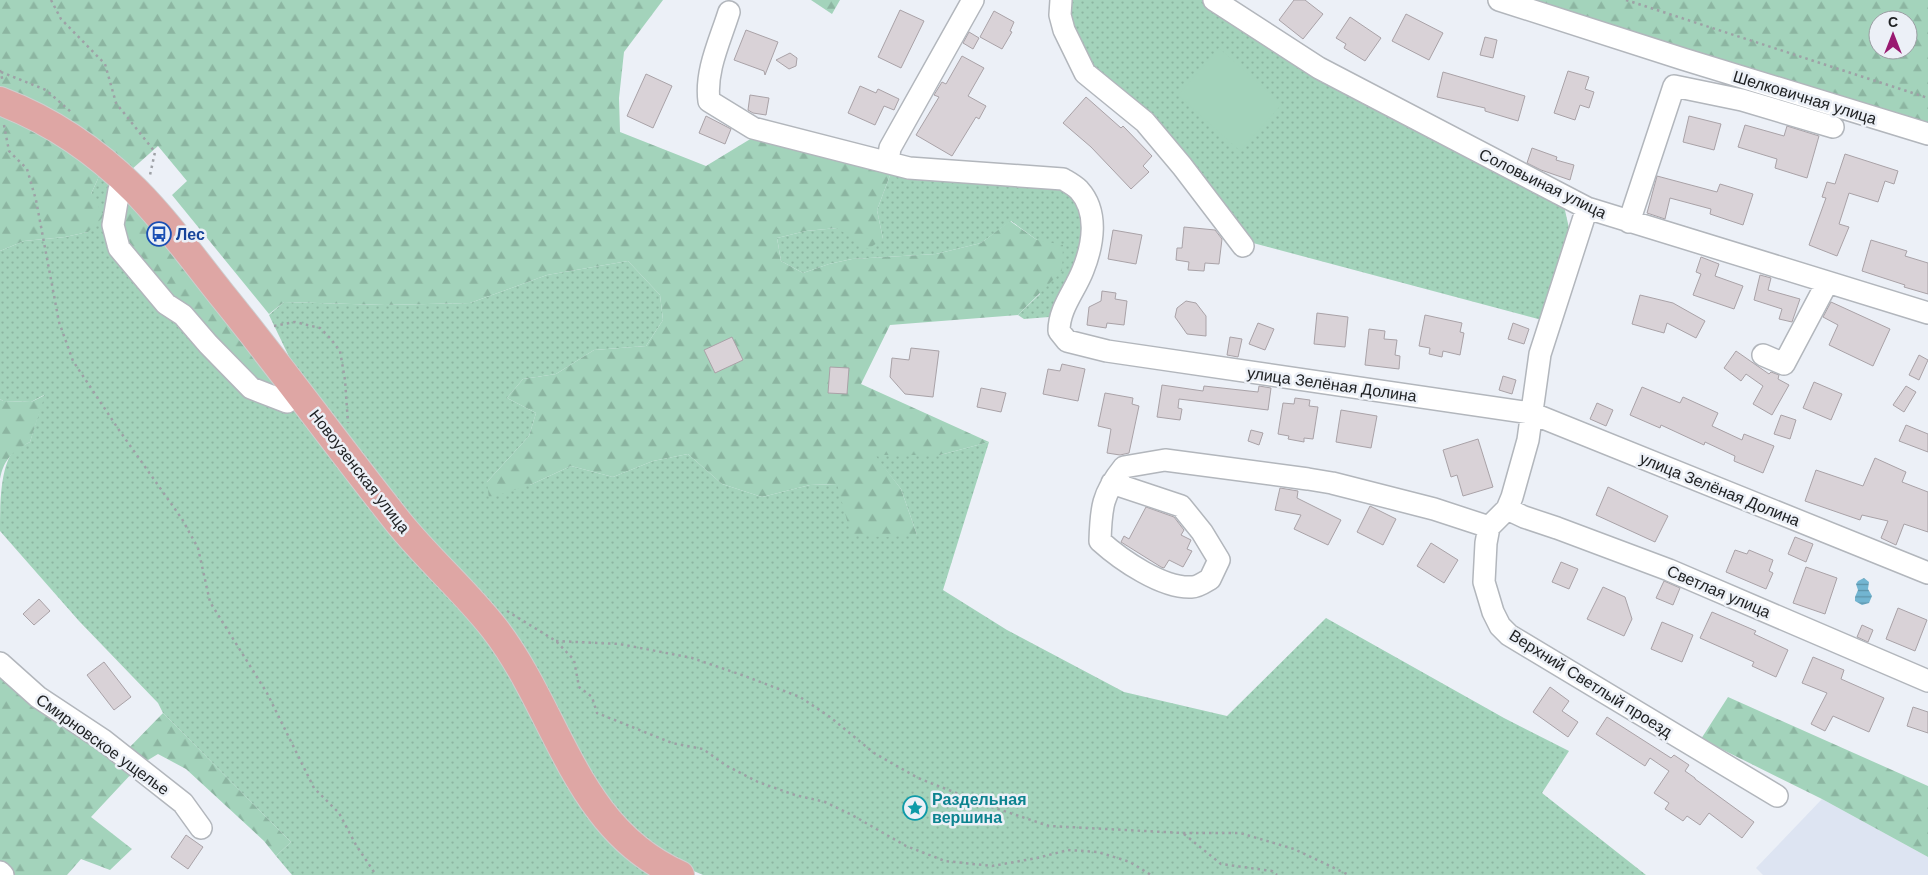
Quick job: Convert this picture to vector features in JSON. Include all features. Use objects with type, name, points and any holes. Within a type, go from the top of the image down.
[{"type":"main road","name":"Новоузенская улица","points":[[3,102],[63,132],[90,151],[137,178],[167,227],[250,329],[401,525],[494,628],[533,687],[558,743],[574,772],[611,824],[634,847],[665,868],[680,875]]},
{"type":"street","points":[[888,162],[890,148],[973,0]]},
{"type":"street","points":[[1060,0],[1060,16],[1064,30],[1085,72],[1145,122],[1182,166],[1243,246]]},
{"type":"street","name":"Соловьиная улица","points":[[1214,0],[1319,68],[1587,208],[1928,313]]},
{"type":"street","name":"Шелковичная улица","points":[[1499,0],[1928,134]]},
{"type":"street","name":"улица Зелёная Долина","points":[[729,12],[708,77],[709,101],[752,128],[909,168],[1063,179],[1078,188],[1088,201],[1093,218],[1092,238],[1083,270],[1059,320],[1059,331],[1067,341],[1108,351],[1532,414],[1928,573]]},
{"type":"street","points":[[1629,222],[1674,86],[1742,100],[1833,127]]},
{"type":"street","points":[[137,178],[119,190],[113,225],[119,248],[166,304],[183,315],[251,388],[287,402],[299,394]]},
{"type":"street","points":[[1112,482],[1181,506],[1202,532],[1219,560],[1210,579],[1193,587],[1167,583],[1116,556],[1100,541],[1101,510],[1112,482],[1124,467],[1165,460],[1308,479],[1332,483],[1434,509],[1489,527],[1506,509],[1512,498],[1528,440],[1540,354],[1587,208]]},
{"type":"street","points":[[1764,355],[1784,364],[1827,283]]},
{"type":"street","name":"Светлая улица","points":[[1506,509],[1668,570],[1928,680]]},
{"type":"street","name":"Верхний Светлый проезд","points":[[1489,527],[1486,543],[1484,582],[1493,612],[1500,626],[1509,635],[1777,796]]},
{"type":"street","name":"Смирновское ущелье","points":[[0,663],[38,697],[103,740],[183,803],[200,828]]},
{"type":"street","points":[[0,872],[3,875]]},
{"type":"path","points":[[51,0],[61,19],[105,64],[116,103],[155,152],[137,178]]},
{"type":"path","points":[[1626,0],[1928,98]]},
{"type":"path","points":[[2,72],[46,90],[72,113]]},
{"type":"path","points":[[3,102],[3,128],[9,150],[26,169],[36,200],[59,322],[73,362],[182,519],[198,548],[210,602],[267,693],[314,788],[339,813],[356,845],[376,875]]},
{"type":"path","points":[[271,327],[295,322],[320,328],[340,351],[350,431]]},
{"type":"path","points":[[502,608],[556,641],[574,660],[579,687],[592,697],[597,713],[672,743],[703,749],[726,766],[758,782],[794,795],[825,802],[914,849],[946,861],[992,866],[1068,850],[1098,852],[1130,862],[1151,875]]},
{"type":"path","points":[[556,641],[620,644],[692,658],[742,675],[800,697],[830,717],[874,753],[918,778],[992,807],[1049,826],[1183,833],[1240,833],[1294,848],[1349,875]]},
{"type":"path","points":[[1183,833],[1221,864],[1272,871],[1277,875]]},
{"type":"shaded area","points":[[1822,799],[1928,857],[1928,875],[1763,875],[1756,868]]},
{"type":"green space","points":[[0,0],[663,0],[624,52],[619,98],[620,132],[706,166],[752,138],[892,170],[877,210],[883,239],[868,249],[837,228],[806,231],[777,238],[781,261],[803,273],[829,264],[852,259],[936,254],[981,243],[1010,221],[1037,240],[1063,245],[1062,271],[1018,315],[890,325],[861,384],[989,442],[940,455],[875,455],[901,489],[917,535],[884,537],[851,535],[837,484],[810,485],[762,497],[722,484],[688,454],[653,461],[613,477],[571,466],[530,485],[489,498],[487,482],[529,436],[536,413],[507,398],[523,379],[556,374],[594,350],[646,346],[663,320],[660,295],[628,261],[547,275],[470,303],[385,305],[284,302],[269,314],[172,195],[187,181],[158,146],[131,170],[0,89]]},
{"type":"green space","points":[[811,0],[840,0],[832,14]]},
{"type":"green space","points":[[1065,0],[1205,0],[1564,206],[1569,228],[1542,320],[1253,243],[1151,118],[1091,66],[1070,28]]},
{"type":"green space","points":[[1525,0],[1928,0],[1928,125]]},
{"type":"green space","points":[[1219,48],[1282,104],[1240,151],[1178,95]]},
{"type":"green space","points":[[0,110],[101,172],[91,194],[104,216],[88,232],[65,237],[24,241],[0,251]]},
{"type":"green space","points":[[892,170],[1061,186],[1074,195],[1086,219],[1077,269],[1049,317],[1024,319],[1018,315],[1040,294],[1037,240],[1011,221],[981,243],[936,254],[852,259],[829,264],[803,273],[781,261],[777,238],[806,231],[837,228],[883,239],[877,210]]},
{"type":"green space","points":[[101,172],[282,395],[488,631],[659,875],[292,875],[276,856],[291,842],[163,713],[158,703],[79,621],[0,531],[0,511],[5,468],[13,452],[30,442],[44,395],[31,402],[3,401],[0,399],[0,251],[24,241],[65,237],[88,232],[91,194]]},
{"type":"green space","points":[[127,196],[283,384],[283,395],[260,383],[171,300],[122,246],[121,204]]},
{"type":"green space","points":[[628,261],[660,295],[663,320],[646,346],[594,350],[556,374],[523,379],[507,398],[536,413],[529,436],[487,482],[530,485],[571,466],[613,477],[653,461],[688,454],[722,484],[762,497],[810,485],[837,484],[917,535],[901,489],[874,455],[940,455],[989,442],[943,590],[1007,630],[1124,692],[1227,716],[1326,618],[1504,718],[1569,751],[1542,793],[1646,875],[703,875],[668,860],[606,805],[464,584],[294,367],[269,315],[284,302],[385,305],[470,303],[547,275]]},
{"type":"green space","points":[[45,395],[30,442],[18,449],[10,457],[4,466],[0,479],[0,399],[3,401],[31,402]]},
{"type":"green space","points":[[0,669],[134,771],[91,817],[132,849],[110,870],[81,859],[67,875],[14,875],[0,861]]},
{"type":"green space","points":[[1728,697],[1928,786],[1928,857],[1822,799],[1701,739]]},
{"type":"green space","points":[[163,713],[291,842],[276,856],[264,841],[186,769],[158,754],[140,765],[126,751]]},
{"type":"water","points":[[1864,578],[1869,582],[1868,589],[1872,596],[1869,603],[1862,605],[1855,601],[1855,597],[1858,590],[1856,584]]},
{"type":"building","points":[[1294,0],[1305,0],[1323,14],[1303,39],[1279,20]]},
{"type":"building","points":[[900,10],[924,21],[901,68],[878,57]]},
{"type":"building","points":[[994,11],[1014,22],[1010,31],[1012,32],[1002,49],[980,37]]},
{"type":"building","points":[[1406,14],[1443,33],[1429,60],[1392,41]]},
{"type":"building","points":[[1350,17],[1381,38],[1365,61],[1344,48],[1346,44],[1336,38]]},
{"type":"building","points":[[746,30],[778,42],[765,75],[764,71],[734,60]]},
{"type":"building","points":[[969,32],[979,38],[973,49],[963,43]]},
{"type":"building","points":[[1485,37],[1497,40],[1493,58],[1480,55]]},
{"type":"building","points":[[790,53],[797,58],[796,66],[789,69],[776,60]]},
{"type":"building","points":[[962,56],[984,68],[968,96],[986,106],[979,119],[976,117],[952,156],[916,135],[939,97],[934,95],[942,82],[946,84]]},
{"type":"building","points":[[1568,71],[1589,77],[1585,89],[1594,92],[1589,108],[1580,105],[1575,120],[1554,113]]},
{"type":"building","points":[[1443,72],[1525,96],[1518,121],[1485,111],[1485,108],[1437,97]]},
{"type":"building","points":[[646,74],[672,86],[653,128],[627,116]]},
{"type":"building","points":[[860,86],[876,93],[878,89],[899,99],[894,110],[884,106],[875,125],[848,113]]},
{"type":"building","points":[[750,95],[769,98],[766,115],[753,113],[748,110]]},
{"type":"building","points":[[1086,97],[1121,128],[1123,126],[1152,156],[1143,166],[1149,172],[1131,189],[1091,147],[1063,123]]},
{"type":"building","points":[[706,116],[731,129],[725,144],[699,133]]},
{"type":"building","points":[[1689,116],[1721,124],[1714,150],[1683,142]]},
{"type":"building","points":[[1745,125],[1784,136],[1787,126],[1819,136],[1807,178],[1775,168],[1777,159],[1738,147]]},
{"type":"building","points":[[1532,148],[1557,157],[1556,160],[1574,165],[1570,180],[1527,163]]},
{"type":"building","points":[[1845,154],[1898,171],[1894,184],[1885,181],[1878,202],[1849,193],[1839,224],[1849,227],[1837,256],[1809,245],[1826,198],[1822,197],[1827,182],[1835,184]]},
{"type":"building","points":[[1657,176],[1717,192],[1720,184],[1753,194],[1743,225],[1710,214],[1711,209],[1670,198],[1665,219],[1647,213]]},
{"type":"building","points":[[1184,227],[1215,230],[1222,239],[1219,264],[1205,263],[1204,271],[1188,270],[1189,262],[1176,260],[1177,248],[1182,248]]},
{"type":"building","points":[[1113,230],[1142,235],[1136,264],[1108,259]]},
{"type":"building","points":[[1871,240],[1907,251],[1905,256],[1928,263],[1928,294],[1862,271]]},
{"type":"building","points":[[1701,257],[1719,264],[1715,276],[1743,286],[1734,309],[1693,295],[1701,274],[1696,272]]},
{"type":"building","points":[[1760,275],[1771,278],[1768,290],[1800,299],[1792,322],[1779,319],[1782,309],[1754,300]]},
{"type":"building","points":[[1102,291],[1116,293],[1115,299],[1127,301],[1124,325],[1107,323],[1106,328],[1087,325],[1089,307],[1101,301]]},
{"type":"building","points":[[1640,295],[1673,303],[1705,321],[1696,338],[1667,323],[1664,333],[1632,324]]},
{"type":"building","points":[[1186,301],[1196,303],[1206,316],[1206,336],[1187,334],[1175,317],[1177,308]]},
{"type":"building","points":[[1831,302],[1890,329],[1873,366],[1829,345],[1838,325],[1823,317]]},
{"type":"building","points":[[1317,313],[1348,317],[1345,347],[1314,344]]},
{"type":"building","points":[[1425,315],[1462,323],[1460,332],[1464,333],[1460,355],[1443,351],[1442,357],[1429,354],[1430,348],[1419,346]]},
{"type":"building","points":[[1258,323],[1274,329],[1265,350],[1249,344]]},
{"type":"building","points":[[1513,323],[1529,329],[1524,344],[1508,339]]},
{"type":"building","points":[[1369,329],[1385,331],[1384,339],[1397,340],[1395,355],[1400,356],[1399,369],[1365,365]]},
{"type":"building","points":[[732,337],[743,360],[715,373],[704,350]]},
{"type":"building","points":[[1230,337],[1242,339],[1238,357],[1227,355]]},
{"type":"building","points":[[911,348],[939,351],[933,397],[905,394],[890,377],[892,358],[909,360]]},
{"type":"building","points":[[1736,351],[1769,374],[1771,372],[1779,375],[1778,379],[1789,385],[1772,415],[1753,404],[1763,386],[1746,374],[1741,381],[1724,368]]},
{"type":"building","points":[[1919,355],[1928,360],[1919,380],[1909,375]]},
{"type":"building","points":[[1062,364],[1085,369],[1078,401],[1043,394],[1048,369],[1060,371]]},
{"type":"building","points":[[830,367],[849,368],[847,394],[828,393]]},
{"type":"building","points":[[1503,376],[1516,380],[1512,394],[1499,390]]},
{"type":"building","points":[[1814,382],[1842,394],[1831,420],[1803,408]]},
{"type":"building","points":[[1162,385],[1203,391],[1204,386],[1258,392],[1259,386],[1271,388],[1268,410],[1179,399],[1178,408],[1182,409],[1180,420],[1157,417]]},
{"type":"building","points":[[1906,386],[1916,392],[1904,412],[1893,405]]},
{"type":"building","points":[[1642,387],[1680,403],[1683,397],[1718,413],[1712,426],[1742,440],[1744,434],[1774,446],[1763,473],[1734,461],[1735,456],[1705,442],[1704,445],[1661,425],[1660,428],[1630,415]]},
{"type":"building","points":[[981,388],[1006,393],[1001,412],[977,407]]},
{"type":"building","points":[[1105,393],[1133,398],[1132,404],[1139,406],[1129,453],[1120,455],[1107,453],[1111,429],[1098,426]]},
{"type":"building","points":[[1295,398],[1310,400],[1309,406],[1318,407],[1313,439],[1304,438],[1304,442],[1288,439],[1289,436],[1278,434],[1283,403],[1294,404]]},
{"type":"building","points":[[1597,403],[1613,410],[1606,426],[1590,419]]},
{"type":"building","points":[[1341,410],[1377,416],[1371,448],[1336,442]]},
{"type":"building","points":[[1781,415],[1796,420],[1790,439],[1774,434]]},
{"type":"building","points":[[1906,425],[1928,434],[1928,452],[1899,441]]},
{"type":"building","points":[[1251,430],[1263,433],[1259,445],[1248,441]]},
{"type":"building","points":[[1478,439],[1493,487],[1463,496],[1457,475],[1451,477],[1443,450]]},
{"type":"building","points":[[1875,458],[1906,472],[1902,482],[1928,492],[1928,532],[1904,524],[1896,545],[1881,538],[1888,521],[1862,515],[1860,520],[1805,501],[1816,470],[1863,486]]},
{"type":"building","points":[[1608,487],[1668,516],[1655,542],[1596,515]]},
{"type":"building","points":[[1280,488],[1298,491],[1297,498],[1341,520],[1328,545],[1294,529],[1301,515],[1275,510]]},
{"type":"building","points":[[1370,506],[1396,519],[1383,545],[1357,532]]},
{"type":"building","points":[[1146,507],[1174,517],[1184,530],[1181,535],[1191,540],[1187,549],[1192,551],[1183,567],[1169,560],[1164,568],[1161,567],[1121,542],[1124,536],[1129,539]]},
{"type":"building","points":[[1795,537],[1813,544],[1806,562],[1788,554]]},
{"type":"building","points":[[1431,543],[1458,560],[1444,583],[1417,566]]},
{"type":"building","points":[[1735,550],[1747,554],[1749,550],[1773,560],[1769,571],[1773,573],[1766,589],[1726,572]]},
{"type":"building","points":[[1561,562],[1578,569],[1569,589],[1552,582]]},
{"type":"building","points":[[1806,567],[1837,578],[1825,614],[1793,603]]},
{"type":"building","points":[[1664,581],[1680,588],[1673,605],[1656,598]]},
{"type":"building","points":[[1603,587],[1625,597],[1632,619],[1624,636],[1587,619]]},
{"type":"building","points":[[39,599],[50,611],[34,625],[23,614]]},
{"type":"building","points":[[1898,608],[1927,620],[1915,651],[1886,639]]},
{"type":"building","points":[[1712,612],[1756,631],[1754,634],[1788,650],[1776,677],[1752,666],[1754,662],[1700,638]]},
{"type":"building","points":[[1662,622],[1693,635],[1682,662],[1651,649]]},
{"type":"building","points":[[1862,625],[1873,630],[1868,642],[1857,637]]},
{"type":"building","points":[[1813,657],[1844,670],[1841,679],[1884,698],[1869,732],[1833,716],[1825,731],[1811,724],[1827,693],[1802,683]]},
{"type":"building","points":[[104,662],[131,697],[114,710],[87,675]]},
{"type":"building","points":[[1550,687],[1569,701],[1562,711],[1578,722],[1568,737],[1533,712]]},
{"type":"building","points":[[1913,707],[1928,712],[1928,733],[1907,726]]},
{"type":"building","points":[[1607,717],[1671,758],[1674,755],[1689,765],[1685,771],[1754,822],[1742,838],[1709,813],[1700,825],[1687,816],[1683,821],[1665,809],[1669,803],[1654,793],[1669,771],[1650,758],[1645,766],[1596,734]]},
{"type":"building","points":[[186,835],[203,847],[188,869],[171,857]]},
{"type":"place","name":"Лес","points":[[159,234]]},
{"type":"place","name":"Раздельная вершина","points":[[915,808]]}]
